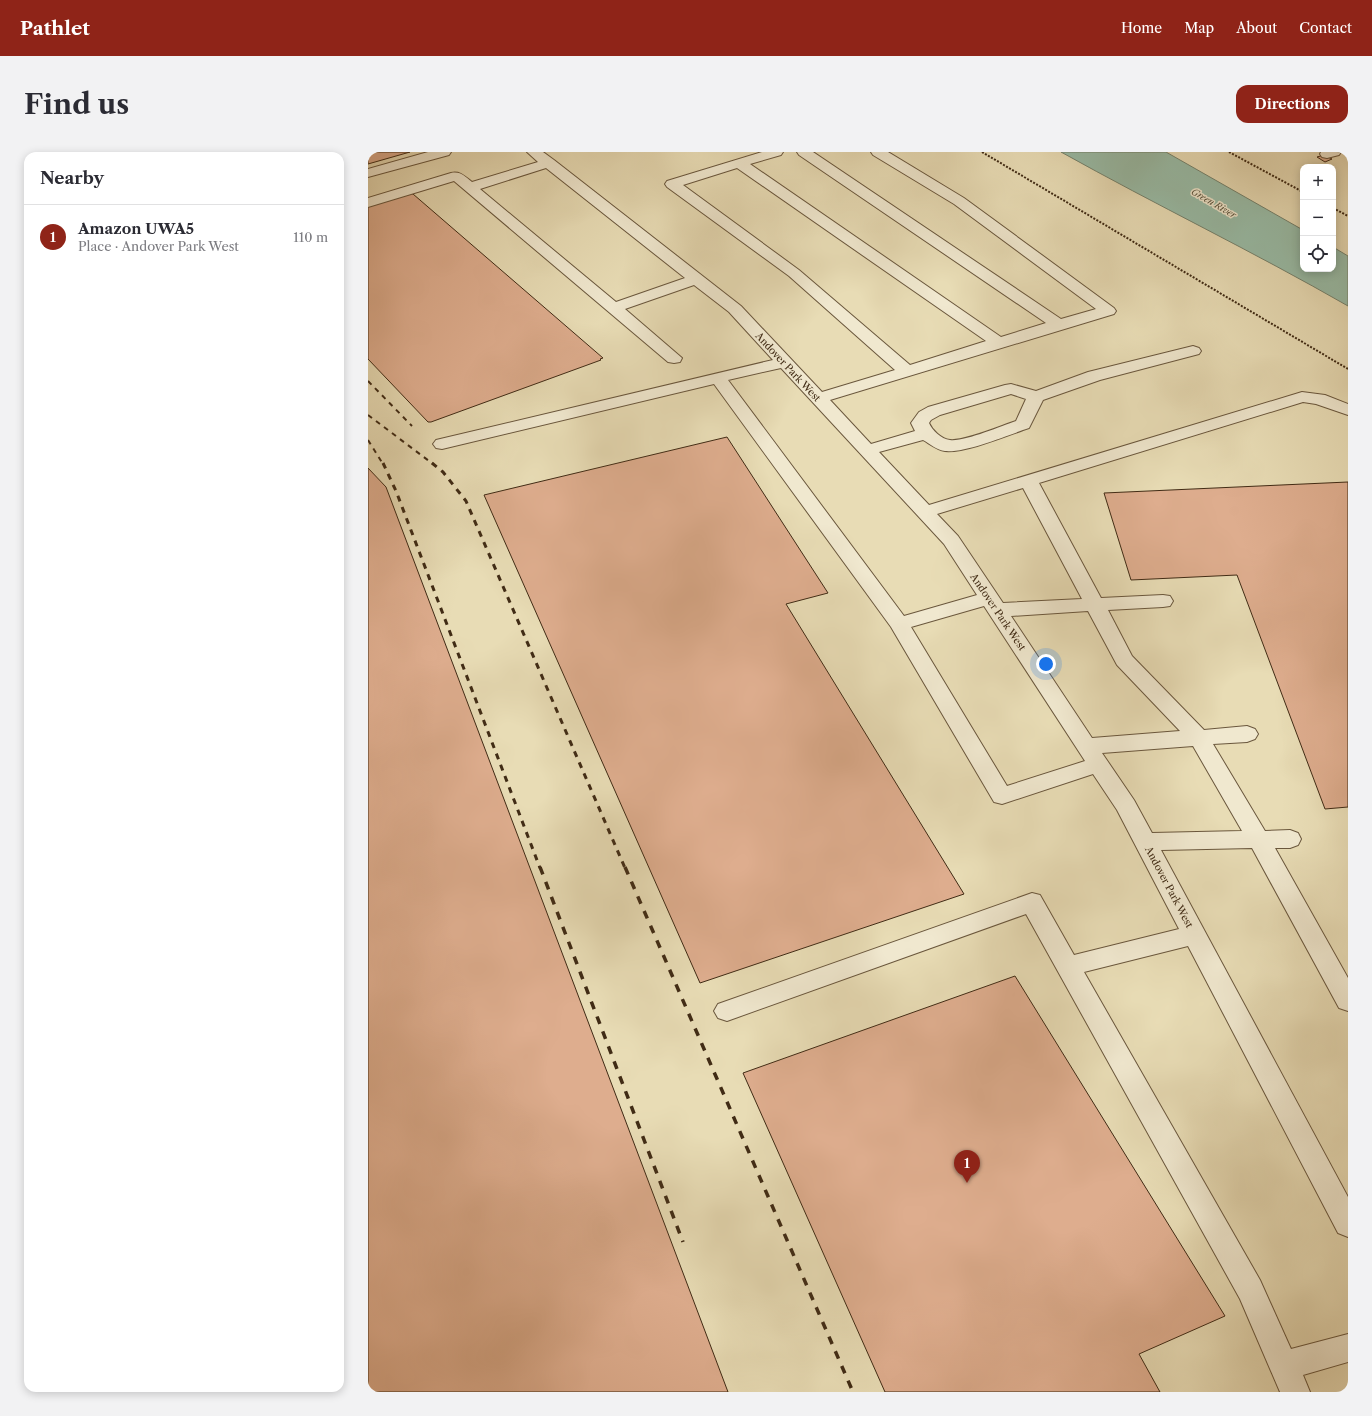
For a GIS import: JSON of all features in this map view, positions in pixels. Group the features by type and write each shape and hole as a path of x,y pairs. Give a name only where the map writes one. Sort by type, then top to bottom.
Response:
{"street":[{"path":"368,173 440,152"},
{"path":"776,152 672,184 794,273 906,371"},
{"path":"804,152 1058,324"},
{"path":"818,398 1058,324 1108,311 959,202 878,152"},
{"path":"469,188 542,158"},
{"name":"Andover Park West","path":"542,158 735,309 950,540 1126,806 1348,1223"},
{"path":"739,163 998,342"},
{"path":"368,203 456,176 674,358"},
{"path":"613,308 696,279"},
{"path":"1036,398 1023,424 966,443 946,446 925,434 920,423 925,416 934,411 1011,389 1036,398 1094,376 1193,351"},
{"path":"442,444 784,362"},
{"path":"718,378 899,624 1002,796 1099,764"},
{"path":"925,512 1302,397 1319,399 1348,410"},
{"path":"867,450 925,434"},
{"path":"1029,480 1124,660 1199,738 1259,840 1348,1000"},
{"path":"899,624 993,604 1094,605 1163,601"},
{"path":"1087,746 1247,734"},
{"path":"1145,842 1290,839"},
{"path":"727,1011 1032,902 1250,1290 1290,1379 1348,1348"},
{"path":"1069,966 1195,935"}],"path":[{"path":"982,152 1348,369"},
{"path":"1229,152 1300,190"},
{"path":"1336,210 1348,216"}],"water":[{"name":"Green River","path":"1061,152 1166,152 1300,228 1300,272 1336,272 1336,249 1348,256 1348,306 1277,267"}],"building":[{"path":"368,152 410,152 368,164"},
{"path":"1324,155 1332,159 1325,162 1317,157"},
{"path":"410,193 603,358 428,422 368,359 368,206"},
{"path":"727,437 828,593 786,604 964,894 700,983 484,495"},
{"path":"368,468 386,487 728,1392 368,1392"},
{"path":"1348,482 1348,807 1325,809 1237,575 1131,580 1104,493"},
{"path":"1015,976 1225,1316 1139,1354 1160,1392 885,1392 743,1073"}],"railway":[{"path":"368,381 412,426"},
{"path":"368,415 433,464"},
{"path":"368,440 383,464"},
{"path":"383,463 396,491 540,868"},
{"path":"432,463 443,472 466,501 625,868"},
{"path":"540,867 683,1242"},
{"path":"625,867 853,1392"}],"place":[{"name":"Amazon UWA5","path":"967,1183"}]}
